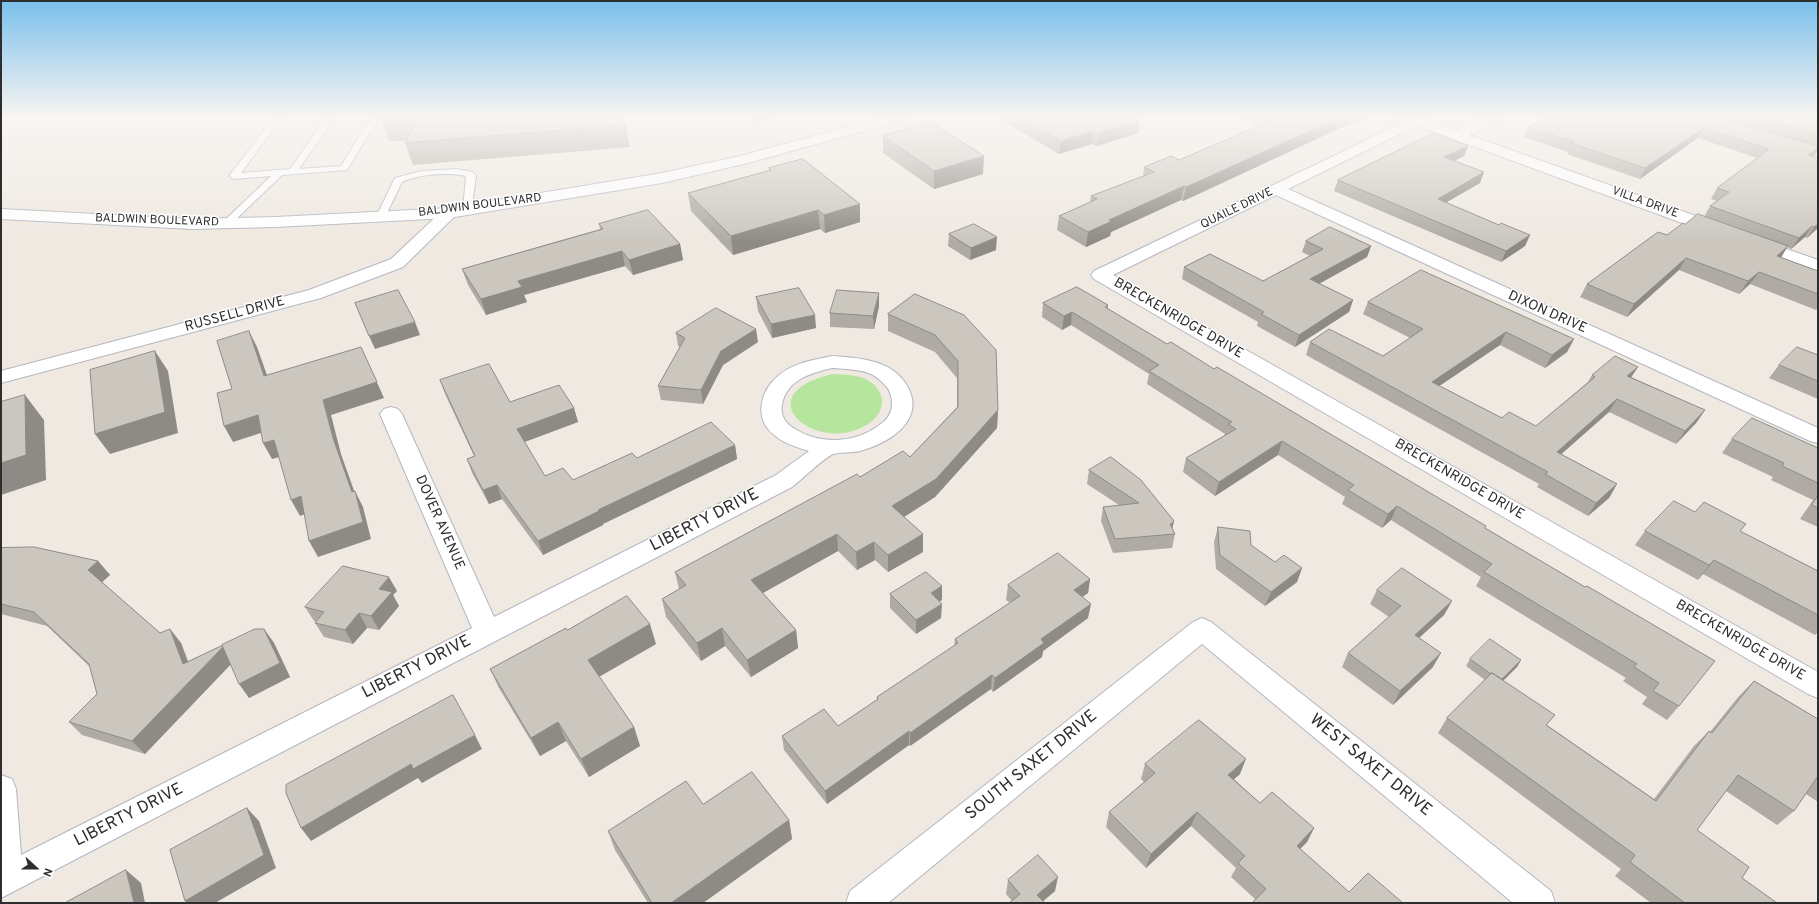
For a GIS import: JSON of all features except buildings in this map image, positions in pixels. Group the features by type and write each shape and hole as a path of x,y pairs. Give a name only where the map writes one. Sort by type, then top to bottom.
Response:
{"street":[{"name":"BALDWIN BOULEVARD","path":"1,214 192,224 449,213 677,175 750,158"},
{"name":"QUAILE DRIVE","path":"1100,275 1277,190 1336,158"},
{"name":"VILLA DRIVE","path":"1521,158 1818,266"},
{"name":"DIXON DRIVE","path":"1277,190 1818,436"},
{"name":"RUSSELL DRIVE","path":"1,377 315,294 397,263 449,213"},
{"name":"BRECKENRIDGE DRIVE","path":"1100,275 1818,686"},
{"path":"832,362 858,363 881,371 898,384 904,401 899,419 882,434 857,445 828,447 800,442 780,429 770,413 772,395 785,379 806,368 832,362"},
{"name":"DOVER AVENUE","path":"391,414 487,632"},
{"name":"LIBERTY DRIVE","path":"3,881 784,481 828,447"},
{"name":"SOUTH SAXET DRIVE","path":"862,903 1202,629"},
{"name":"WEST SAXET DRIVE","path":"1202,629 1539,903"},
{"path":"1,789 3,881"}],"lane":[{"path":"247,158 234,176 344,168 350,158"},
{"path":"293,172 302,158"},
{"path":"227,223 280,172"},
{"path":"381,217 398,180 403,177 417,175 460,172 470,174 468,210"}],"green space":[{"path":"833,374 860,377 869,381 879,391 882,402 881,408 874,419 868,424 848,432 828,433 811,428 798,419 791,407 793,395 807,383"}]}
